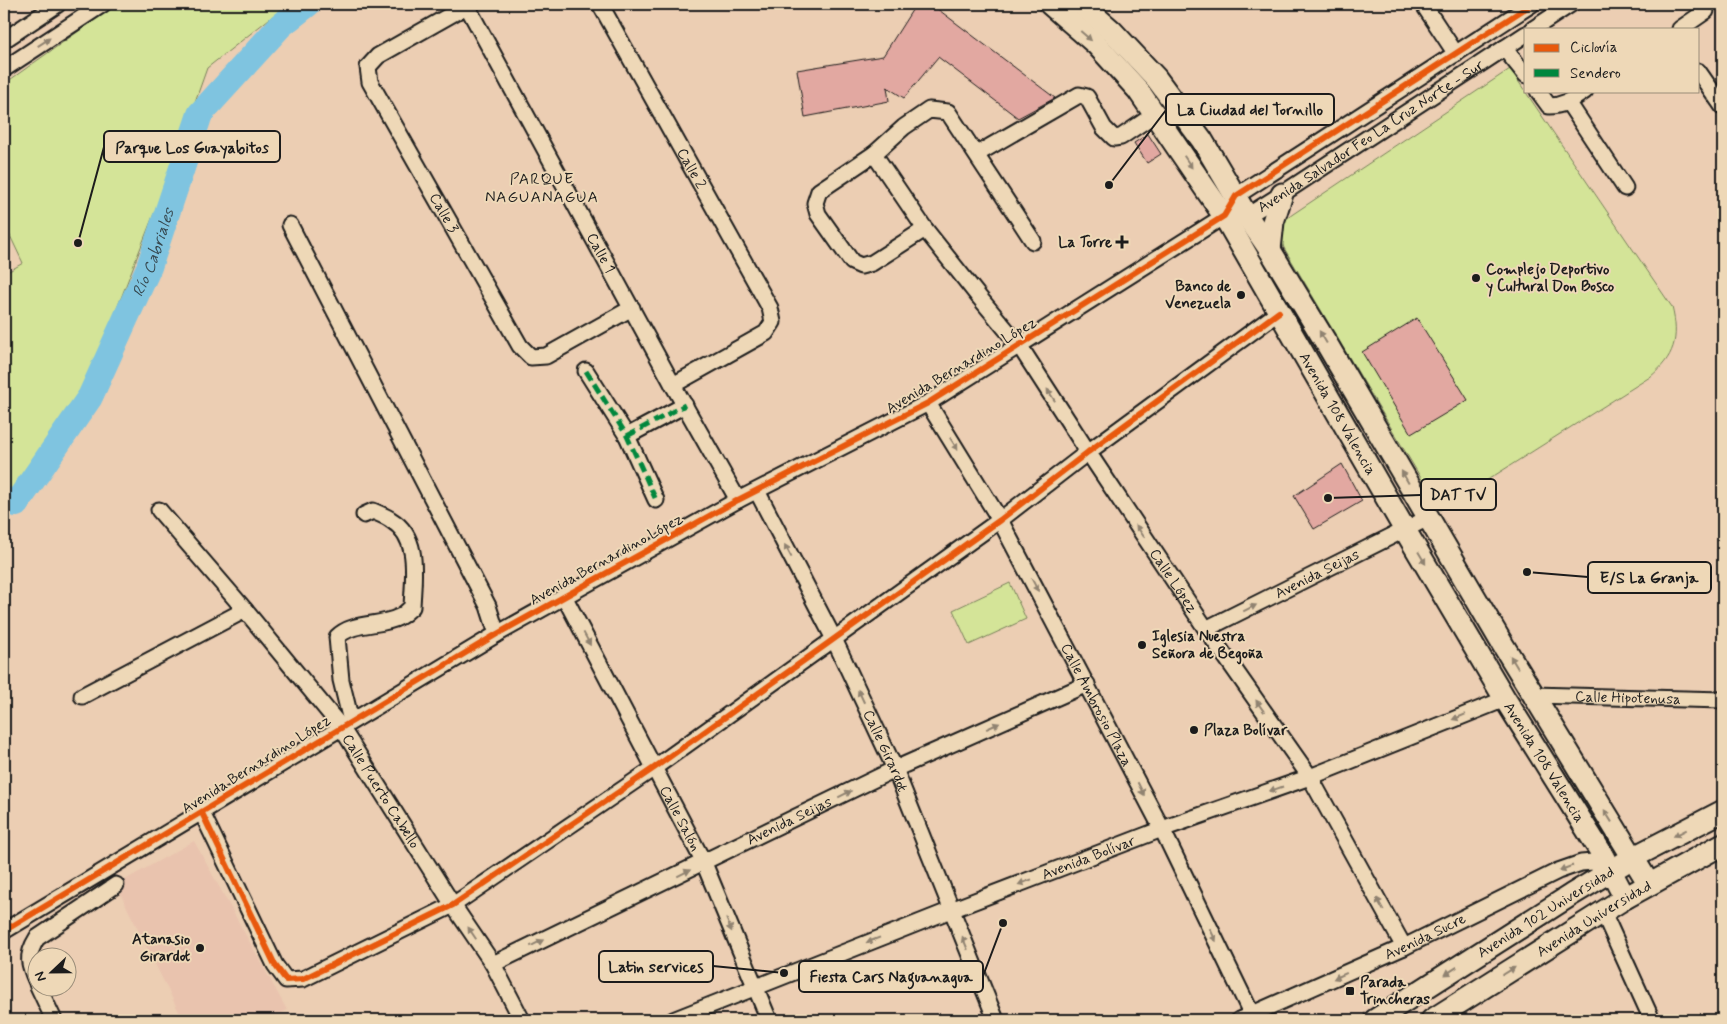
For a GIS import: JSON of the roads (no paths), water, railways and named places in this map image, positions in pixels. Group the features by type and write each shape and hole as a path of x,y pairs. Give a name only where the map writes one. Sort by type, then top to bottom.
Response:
{"street":[{"path":"4,40 58,4"},
{"path":"4,69 103,4"},
{"name":"Calle 2","path":"600,4 770,308 773,322 766,333 673,385"},
{"name":"Avenida 108 Valencia","path":"1050,4 1096,44 1138,90 1224,216 1405,530 1611,871 1625,898"},
{"name":"Avenida 108 Valencia","path":"1081,4 1112,31 1156,78 1202,140 1247,216 1270,250 1533,695 1649,884"},
{"path":"1423,4 1456,54"},
{"name":"Avenida Salvador Feo La Cruz Norte - Sur","path":"1224,216 1236,196 1532,4"},
{"path":"1535,28 1571,4"},
{"name":"Calle 3","path":"468,5 378,56 368,66 370,82 520,346 531,357 546,356 632,308"},
{"name":"Calle 1","path":"468,5 673,385 738,500"},
{"path":"1681,28 1706,11"},
{"name":"Avenida Salvador Feo La Cruz Norte - Sur","path":"1224,216 1247,216 1524,35"},
{"path":"1504,48 1524,73"},
{"path":"1700,74 1723,107"},
{"path":"1539,92 1549,106 1557,106 1568,102 1583,92"},
{"path":"977,154 1079,95 1087,97 1104,128 1114,138 1121,137 1155,114"},
{"path":"1568,102 1625,188"},
{"path":"925,229 872,263 861,266 852,262 818,214 815,203 819,191 874,154 904,127 929,110 948,112 1033,241"},
{"name":"Calle López","path":"874,154 925,229 1019,345 1206,629 1310,777 1404,947"},
{"path":"1270,250 1273,222 1282,194"},
{"name":"Avenida Bernardino López","path":"4,931 497,634 738,500 928,403 1224,216"},
{"path":"290,225 488,606 497,634"},
{"path":"202,813 275,966 286,980 303,979 453,905 654,768 1000,520 1088,452 1278,312"},
{"path":"586,371 627,436 656,500"},
{"name":"Calle Ambrosio Plaza","path":"928,403 1000,520 1162,829 1245,1018"},
{"path":"627,436 685,405"},
{"name":"Calle Girardot","path":"756,491 834,639 895,769 996,1020"},
{"name":"Calle Puerto Cabello","path":"159,510 346,724 453,905 493,964 522,1020"},
{"path":"346,724 337,637 344,630 378,624 400,616 412,607 414,576 412,550 404,532 392,520 373,512 364,515"},
{"name":"Avenida Seijas","path":"1206,629 1428,518"},
{"name":"Calle Salón","path":"564,596 704,864 769,1020"},
{"path":"82,696 245,610"},
{"name":"Avenida Seijas","path":"493,964 704,864 895,769 1087,684"},
{"name":"Calle Hipotenusa","path":"1533,695 1723,700"},
{"name":"Avenida Bolívar","path":"673,1020 1162,829 1310,777 1505,698"},
{"name":"Avenida 102 Universidad","path":"1375,1020 1634,857 1723,811"},
{"name":"Avenida Universidad","path":"1435,1019 1625,898 1723,844"},
{"name":"Avenida Sucre","path":"1245,1018 1404,947 1558,871 1582,862 1593,862 1611,871"},
{"path":"32,946 37,938 116,885"},
{"path":"1603,912 1652,1020"},
{"path":"43,996 54,1020"}],"waterway":[{"name":"Río Cabriales","path":"4,499 16,504 90,397 149,267 200,114 281,25 308,4"}],"place":[{"name":"La Ciudad del Tornillo","path":"1109,185"},
{"name":"La Torre","path":"1122,242"},
{"name":"Parque Los Guayabitos","path":"78,243"},
{"name":"Complejo Deportivo y Cultural Don Bosco","path":"1476,278"},
{"name":"Banco de Venezuela","path":"1241,295"},
{"name":"DAT TV","path":"1328,498"},
{"name":"E/S La Granja","path":"1527,572"},
{"name":"Iglesia Nuestra Señora de Begoña","path":"1142,645"},
{"name":"Plaza Bolívar","path":"1194,730"},
{"name":"Fiesta Cars Naguanagua","path":"1003,923"},
{"name":"Atanasio Girardot","path":"200,948"},
{"name":"Latin services","path":"784,973"},
{"name":"Parada Trincheras","path":"1350,991"}],"district":[{"name":"PARQUE NAGUANAGUA","path":"542,187"}]}
